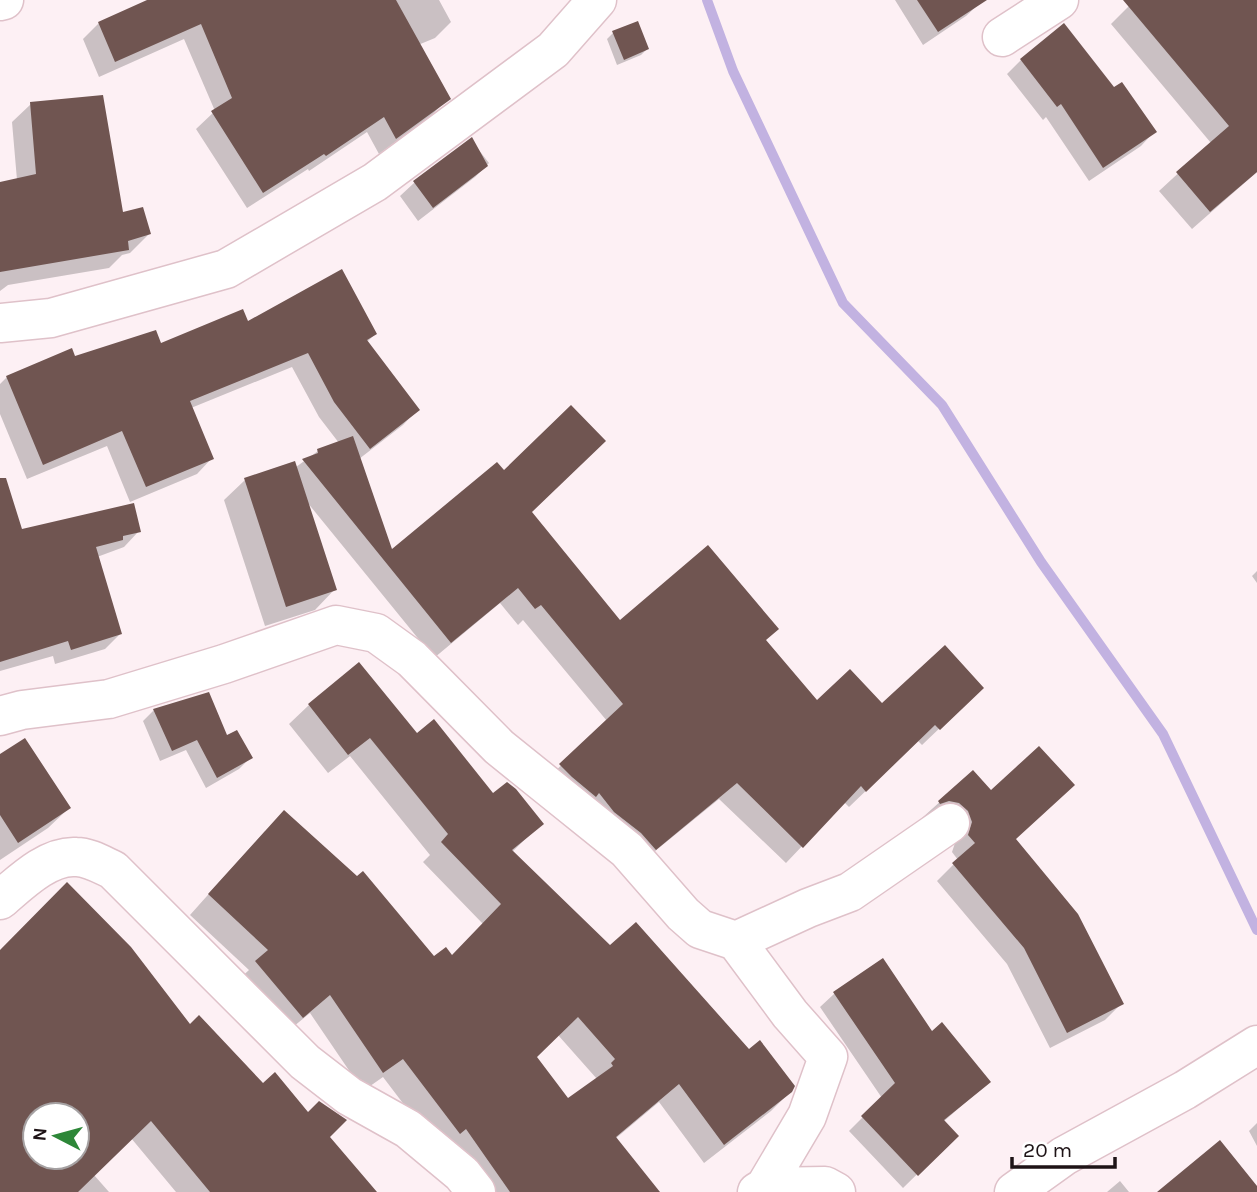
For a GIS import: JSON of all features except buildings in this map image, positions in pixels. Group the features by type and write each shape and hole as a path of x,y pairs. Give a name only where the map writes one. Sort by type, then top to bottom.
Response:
{"street":[{"path":"0,323 51,318 226,269 375,181 553,50 597,0"},
{"path":"1002,37 1059,0"},
{"path":"0,716 22,710 109,699 224,664 336,625 376,633 412,659 499,747 627,850 700,929 736,940 790,1014 828,1057 807,1116 761,1190"},
{"path":"736,940 850,892 950,822"},
{"path":"0,900 37,869 75,856 113,870 305,1062 349,1096 408,1129 462,1174 476,1192"},
{"path":"1014,1192 1064,1156 1185,1090 1257,1045"},
{"path":"761,1190 825,1186 836,1192"}],"waterway":[{"path":"707,0 733,71 843,303 942,405 1041,562 1163,734 1257,930"}]}
